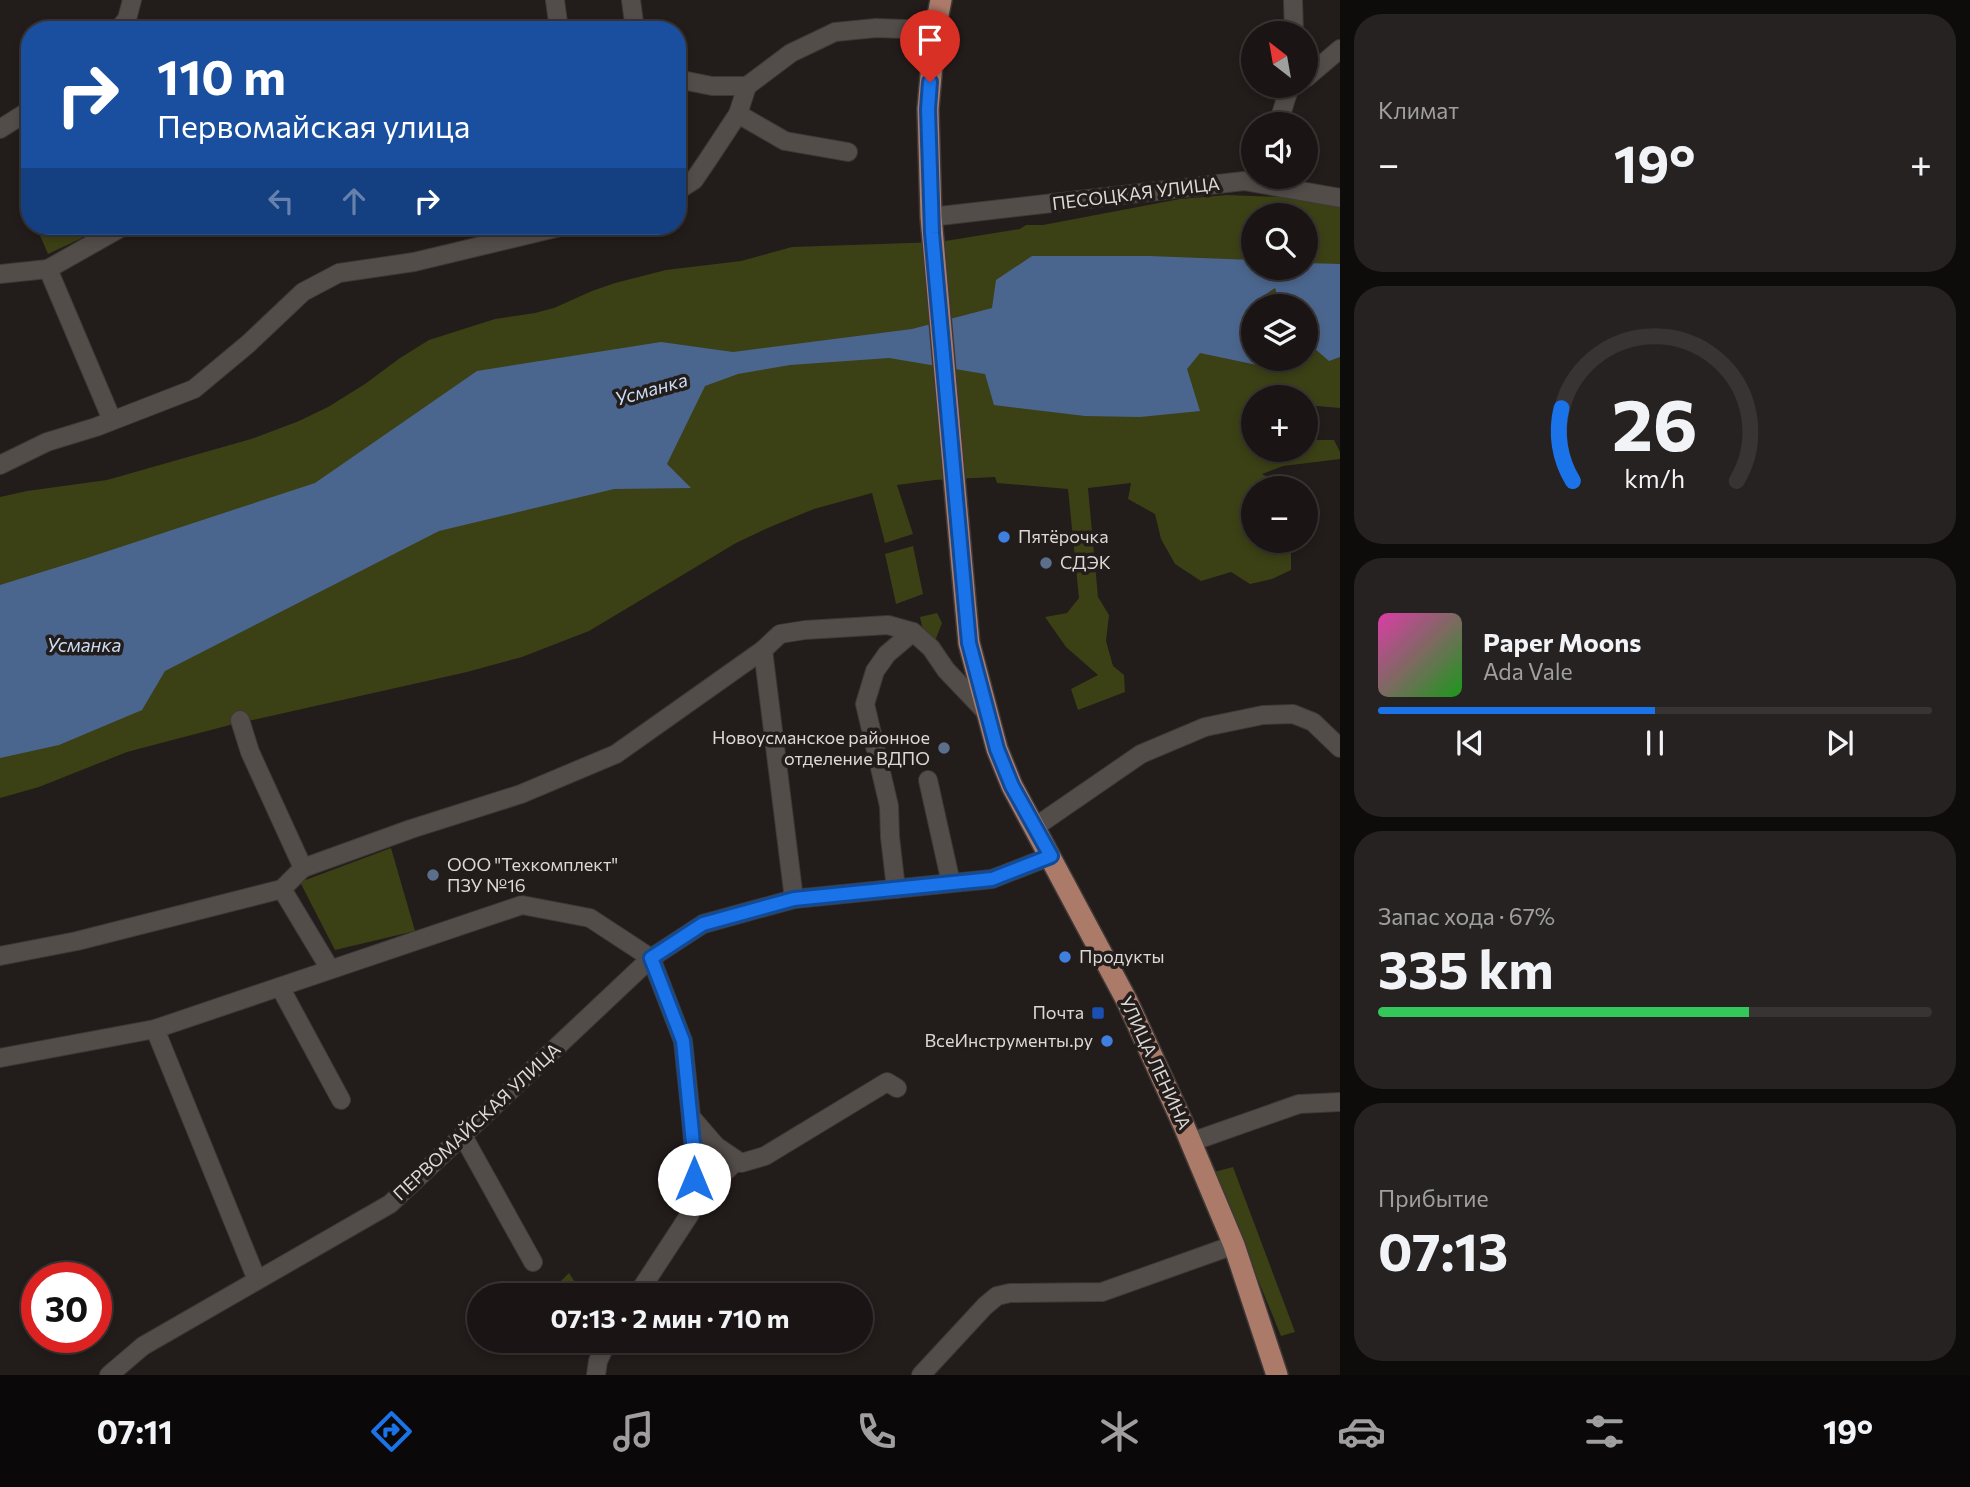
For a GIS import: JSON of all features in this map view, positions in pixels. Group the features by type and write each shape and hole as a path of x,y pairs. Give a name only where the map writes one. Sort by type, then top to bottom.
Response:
{"main road":[{"path":"932,225 928,109 935,30 941,0"},
{"name":"УЛИЦА ЛЕНИНА","path":"932,225 954,476 986,712 997,749 1012,786 1132,1010 1234,1245 1277,1375"}],"street":[{"path":"125,21 132,0"},
{"path":"555,0 558,21"},
{"path":"631,0 634,21"},
{"path":"1293,0 1294,21"},
{"path":"686,185 694,180 738,114 747,86 791,53 835,32 876,28 935,30"},
{"path":"1318,68 1340,49"},
{"path":"686,81 712,86 747,86"},
{"path":"738,114 785,141 848,152"},
{"path":"0,129 21,116"},
{"name":"ПЕСОЦКАЯ УЛИЦА","path":"932,225 1241,178"},
{"name":"ПЕСОЦКАЯ УЛИЦА","path":"1299,189 1340,198"},
{"path":"0,274 48,269 108,235"},
{"path":"0,465 47,442 194,389 248,344 303,292 339,273 414,262 526,235"},
{"path":"48,269 112,420"},
{"path":"0,956 76,941 282,889 303,868 411,829 521,794 616,754 763,650 780,634 888,625 913,632 931,648 946,670 986,712"},
{"path":"896,889 888,806 865,704 875,671 887,654 913,632"},
{"path":"763,650 794,899"},
{"path":"1035,827 1141,754 1205,727 1263,715 1293,714 1313,722 1340,748"},
{"path":"240,720 250,752 303,868"},
{"path":"928,780 951,883"},
{"name":"ПЕРВОМАЙСКАЯ УЛИЦА","path":"109,1375 143,1346 390,1205 651,958 703,924 794,899 992,879 1051,856"},
{"path":"282,889 330,969"},
{"path":"0,1058 155,1029 522,905 590,918 651,958 683,1041 695,1164 690,1214 645,1283"},
{"path":"279,987 341,1100"},
{"path":"155,1029 257,1280"},
{"path":"691,1117 716,1146 741,1163 765,1156 887,1082 897,1088"},
{"path":"1191,1142 1299,1104 1340,1102"},
{"path":"463,1136 533,1262"},
{"path":"694,1179 703,1182 717,1177 736,1160"},
{"path":"921,1375 997,1296 1010,1293 1101,1292 1234,1245"},
{"path":"596,1375 602,1353"}],"green space":[{"path":"1227,195 1281,197 1340,205 1340,408 1318,406 1318,385 1241,385 1241,462 1316,462 1283,466 1262,474 1266,476 1241,476 1241,553 1291,553 1291,570 1272,579 1250,584 1231,572 1201,581 1175,564 1161,539 1155,514 1128,499 1131,483 1088,488 1098,597 1109,615 1106,641 1113,666 1124,675 1125,692 1078,710 1071,689 1098,675 1066,647 1045,617 1067,613 1079,598 1068,489 997,483 995,477 935,480 897,485 913,534 885,543 872,493 814,509 736,543 589,631 522,657 467,672 230,725 127,752 39,787 0,798 0,497 107,480 251,439 328,407 429,340 495,319 554,308 615,283 666,270 741,261 792,247 939,242 1020,229 1026,225 1043,225 1180,199"},
{"path":"40,235 80,235 82,238 48,254"},
{"path":"1318,440 1334,440 1340,452 1340,459 1318,462"},
{"path":"913,546 923,594 896,604 885,554"},
{"path":"937,613 942,623 935,641 923,631 920,617"},
{"path":"391,848 415,931 335,950 300,882"},
{"path":"1233,1167 1295,1332 1281,1336 1214,1172"},
{"path":"569,1273 575,1283 559,1283"}],"water":[{"name":"Усманка","path":"1032,256 1241,260 1241,280 1318,280 1318,263 1340,264 1340,357 1329,361 1318,351 1318,294 1277,294 1275,288 1266,294 1241,294 1241,362 1200,353 1187,369 1200,411 1140,417 1085,416 994,405 985,374 889,358 790,365 738,374 705,386 667,464 691,488 614,489 439,531 165,671 142,710 59,745 0,758 0,585 315,483 477,371 661,342 733,352 912,329 992,308 996,280"}],"place":[{"name":"Пятёрочка","path":"1004,537"},
{"name":"СДЭК","path":"1046,563"},
{"name":"Новоусманское районное отделение ВДПО","path":"944,748"},
{"name":"ООО \"Техкомплект\" ПЗУ №16","path":"433,875"},
{"name":"Продукты","path":"1065,957"},
{"name":"Почта","path":"1098,1013"},
{"name":"ВсеИнструменты.ру","path":"1107,1041"}],"route":[{"path":"694,1179 695,1164 683,1041 651,958 703,924 794,899 992,879 1051,856 1012,786 997,749 969,643 932,233 928,109 930,82"}]}
